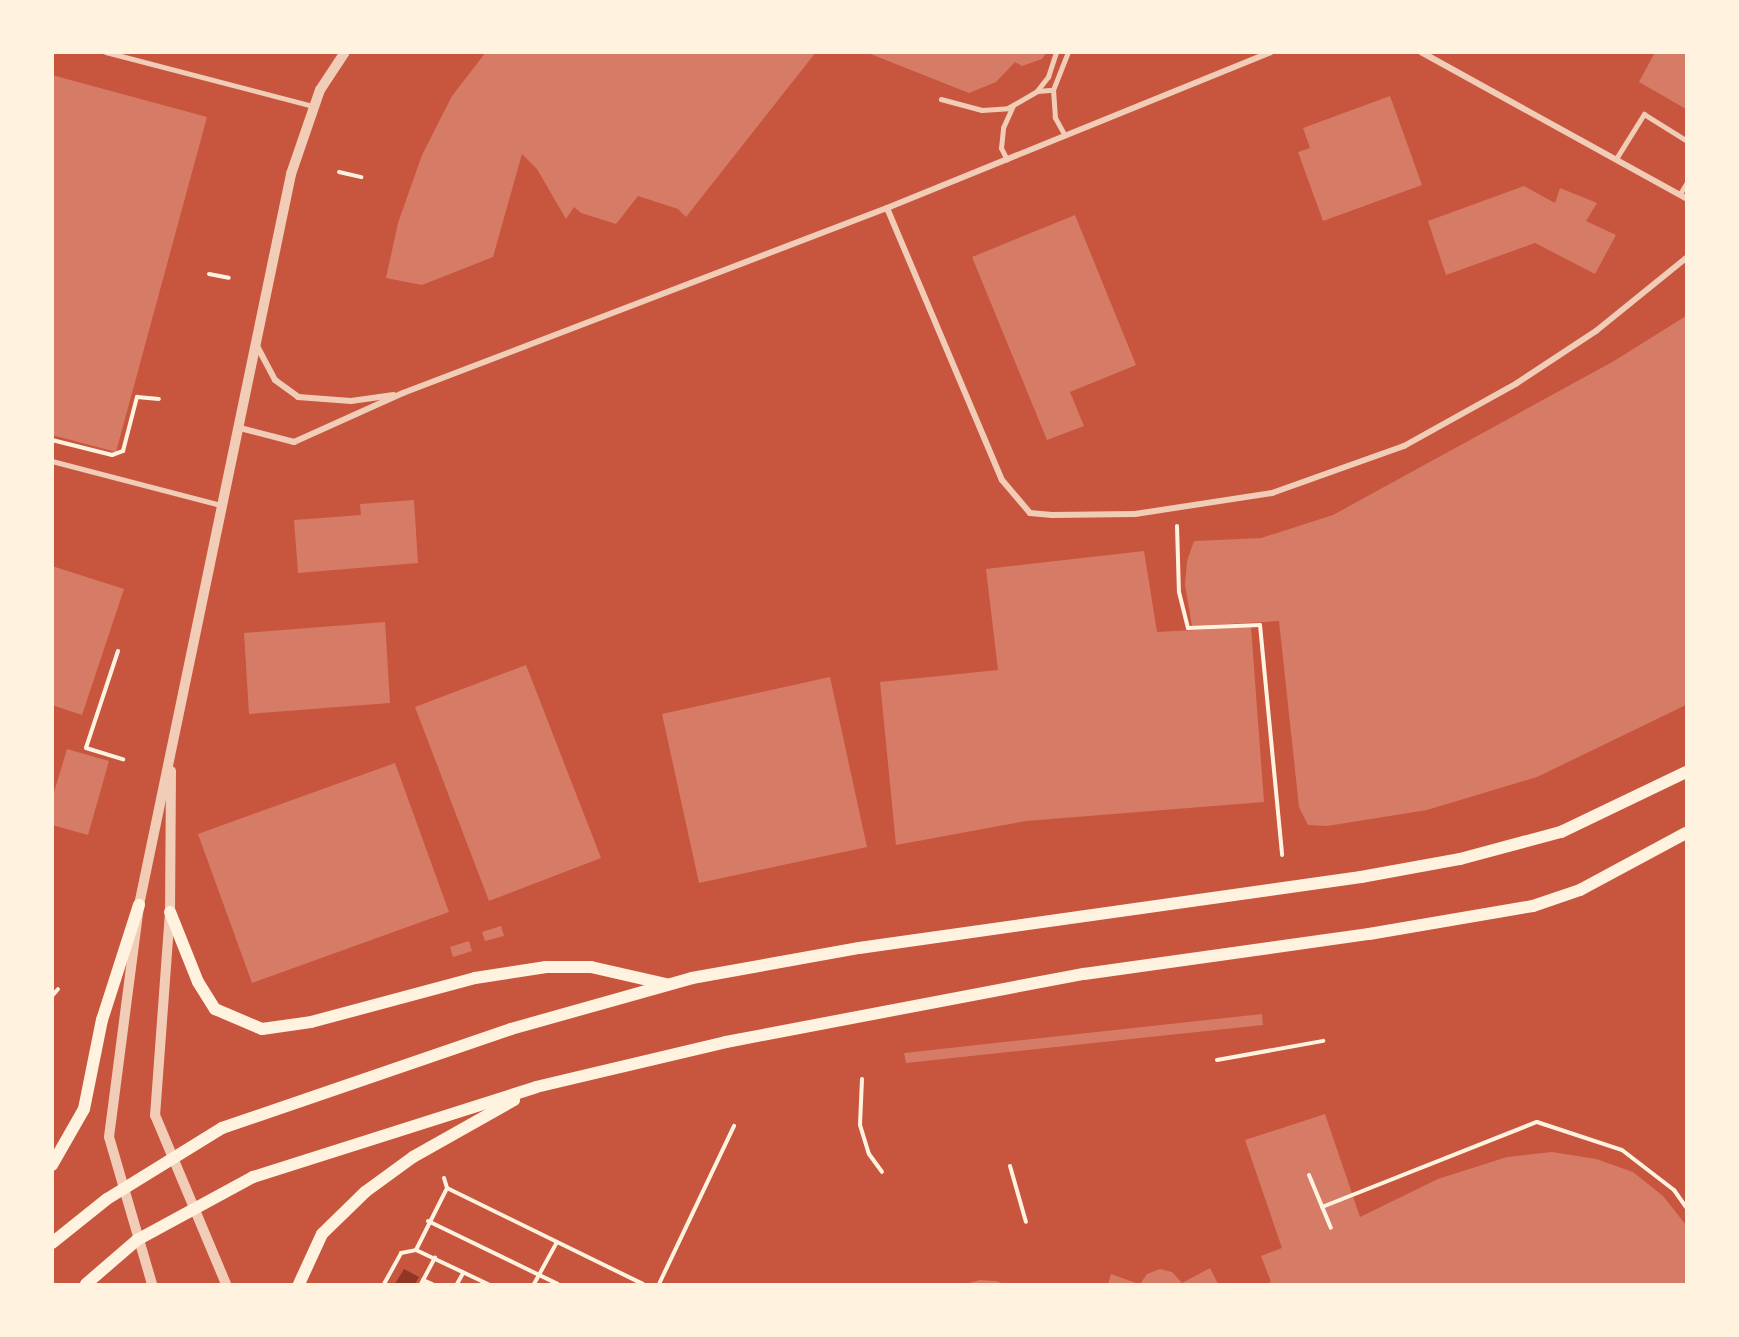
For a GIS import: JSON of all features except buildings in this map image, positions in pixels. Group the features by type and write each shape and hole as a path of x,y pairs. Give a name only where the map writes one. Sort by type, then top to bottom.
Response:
{"main road":[{"path":"52,1244 122,1189 222,1128 328,1089 511,1029 669,984 860,948 1361,877 1460,859 1561,832 1686,772"},
{"path":"86,1284 137,1240 192,1208 271,1171 536,1087 726,1042 1084,974 1370,934 1533,906 1580,890 1686,832"},
{"path":"52,1165 84,1109 102,1020 139,905"},
{"path":"170,912 198,982 215,1009 262,1029 311,1022 475,978 546,967 591,968 669,984"},
{"path":"299,1284 322,1234 365,1192 413,1157 536,1087"}],"street":[{"path":"152,1284 122,1189 109,1137 139,905 291,174 314,106 327,77 345,52"},
{"path":"240,428 294,442 403,393 887,208 1271,52"},
{"path":"1421,52 1683,196"},
{"path":"887,208 1002,480 1030,513 1096,517 1272,493 1404,446 1517,383 1596,331 1686,258"},
{"path":"255,342 275,380 298,397 351,401 403,393"},
{"path":"173,738 168,847 170,912 154,1115 170,1159 226,1284"}],"lane":[{"path":"106,52 314,106"},
{"path":"941,99 982,110 1013,105 1037,91 1048,77 1056,52"},
{"path":"1065,136 1055,118 1053,90 1068,52"},
{"path":"1037,91 1053,90"},
{"path":"1006,160 1001,148 1003,128 1013,105"},
{"path":"1616,159 1644,114 1686,140"},
{"path":"1683,196 1686,184"},
{"path":"52,461 222,505"}],"path":[{"path":"339,171 361,177"},
{"path":"209,274 229,278"},
{"path":"52,440 112,455 123,451 137,397 159,399"},
{"path":"1177,507 1179,592 1188,628 1260,625 1282,855"},
{"path":"118,651 86,748 123,759"},
{"path":"52,996 58,989"},
{"path":"1217,1060 1323,1041"},
{"path":"862,1079 860,1125 869,1154 882,1172"},
{"path":"1322,1207 1537,1122 1622,1150 1674,1190 1686,1207"},
{"path":"658,1284 735,1126"},
{"path":"1010,1166 1026,1222"},
{"path":"1309,1175 1331,1228"},
{"path":"416,1250 428,1221 447,1188 444,1178"},
{"path":"447,1188 643,1284"},
{"path":"428,1221 558,1284"},
{"path":"534,1284 557,1242"},
{"path":"384,1284 401,1253 416,1250 488,1284"},
{"path":"432,1284 422,1282 435,1258"},
{"path":"457,1284 463,1273"}],"shaded area":[{"path":"404,1269 419,1277 415,1284 395,1284"}]}
